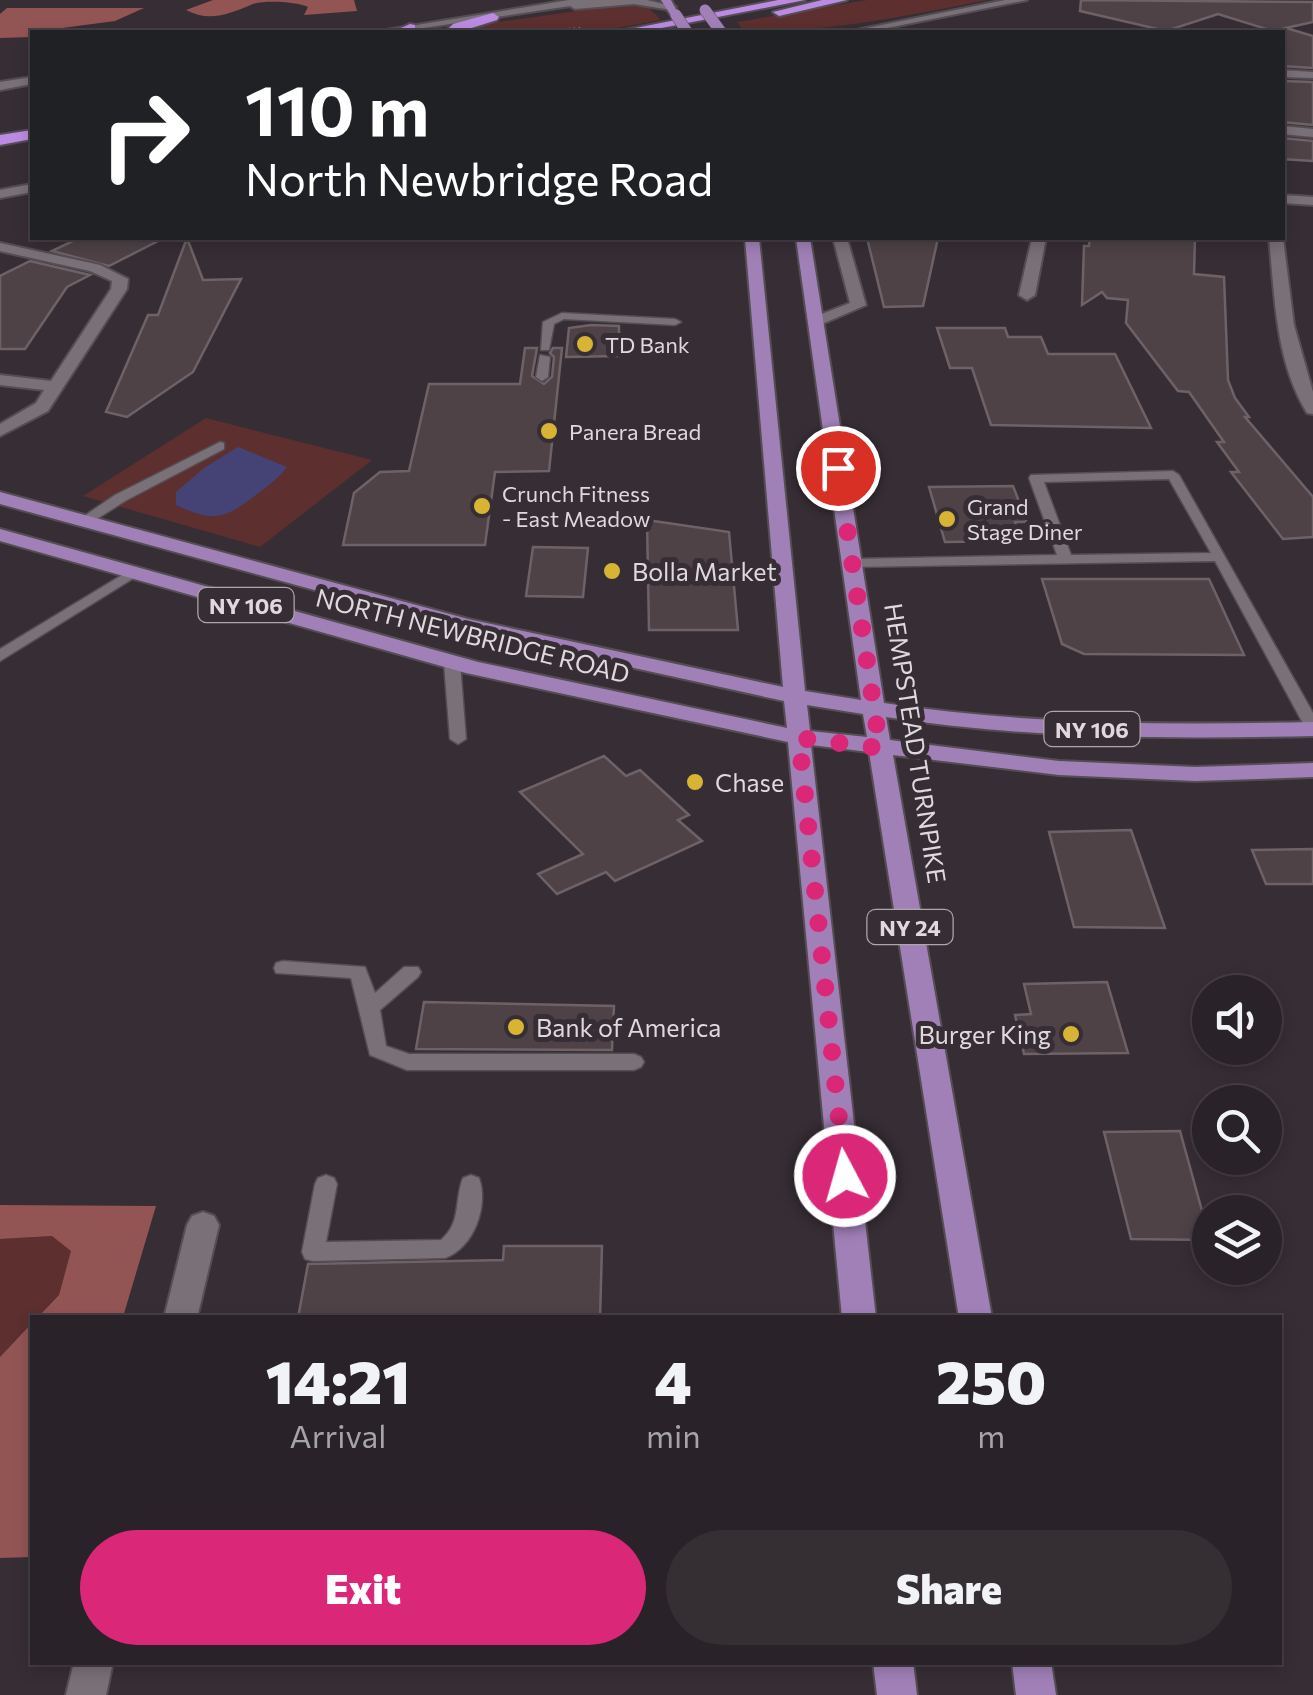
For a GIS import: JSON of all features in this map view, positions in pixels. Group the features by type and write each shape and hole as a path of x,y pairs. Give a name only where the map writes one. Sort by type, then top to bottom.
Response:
{"highway":[{"path":"633,30 799,0"},
{"path":"679,30 840,0"},
{"path":"454,30 493,16"},
{"path":"0,140 30,135"},
{"path":"0,149 30,144"}],"main road":[{"path":"702,5 719,30"},
{"path":"671,7 686,30"},
{"path":"752,240 794,694 859,1315"},
{"name":"HEMPSTEAD TURNPIKE","path":"803,240 873,708 975,1315"},
{"name":"NORTH NEWBRIDGE ROAD","path":"0,498 396,609 794,694"},
{"name":"NORTH NEWBRIDGE ROAD","path":"0,534 452,662 799,738 880,748"},
{"path":"132,573 174,547"},
{"name":"NY 106","path":"794,694 873,708 1044,728 1164,732 1313,728"},
{"name":"NY 106","path":"880,748 1059,768 1196,774 1313,770"},
{"path":"893,1665 897,1695"},
{"path":"1031,1665 1036,1695"}],"street":[{"path":"540,10 590,0"},
{"path":"863,30 1022,0"},
{"path":"405,30 437,29 493,16 629,1 671,7"},
{"path":"1285,73 1313,75"},
{"path":"0,86 30,81"},
{"path":"1285,130 1313,132"},
{"path":"0,194 30,188"},
{"path":"1285,198 1313,201"},
{"path":"815,322 858,305 841,240"},
{"path":"1027,294 1039,240"},
{"path":"1276,240 1288,346 1298,381 1313,408"},
{"path":"0,247 96,268 120,279 119,290 42,407 0,431"},
{"path":"0,380 58,386"},
{"path":"181,1315 203,1225"},
{"path":"86,1695 93,1665"}],"lane":[{"path":"542,377 548,322 562,316 675,322"},
{"path":"84,521 220,446"},
{"path":"1066,560 1036,478 1173,475 1313,728"},
{"path":"852,564 1220,558"},
{"path":"0,656 132,573"},
{"path":"452,662 458,739"},
{"path":"284,968 358,972 370,1008 377,1050 407,1062 634,1062"},
{"path":"370,1008 411,972"},
{"path":"326,1184 314,1252 446,1249 460,1240 466,1228 471,1184"}],"shaded area":[{"path":"213,0 354,0 357,11 304,15 308,7 273,2 212,16 186,10"},
{"path":"867,0 988,0 806,29 743,30 737,22"},
{"path":"619,5 648,7 661,20 607,30 463,30"},
{"path":"7,8 144,8 115,21 30,30 30,37 0,38 0,14"},
{"path":"206,418 372,460 260,547 83,496"},
{"path":"238,447 287,467 246,502 219,516 176,505 176,492"},
{"path":"0,1205 156,1206 124,1315 40,1315 59,1295 71,1251 52,1236 0,1239"},
{"path":"53,1236 72,1251 59,1295 40,1315 30,1315 30,1325 0,1357 0,1239"},
{"path":"30,1325 30,1557 0,1558 0,1357"}],"building":[{"path":"1081,0 1313,2 1313,22 1286,28 1313,36 1313,68 1285,66 1282,29 1270,30 1218,14 1162,30 1080,11"},
{"path":"1285,81 1313,82 1313,125 1285,122"},
{"path":"1285,138 1313,141 1313,161 1285,159"},
{"path":"75,240 160,240 109,266 52,251"},
{"path":"186,240 203,280 241,279 193,372 127,417 106,412 148,315 158,315"},
{"path":"867,240 938,240 923,306 884,307"},
{"path":"1090,240 1195,240 1194,274 1224,277 1228,380 1249,417 1245,417 1313,497 1313,537 1283,539 1231,472 1239,472 1217,442 1224,442 1189,392 1178,391 1126,323 1128,300 1107,298 1102,292 1082,305 1084,246 1089,246"},
{"path":"30,261 90,275 67,287 25,349 0,349 0,276"},
{"path":"619,326 619,356 566,357 569,328"},
{"path":"937,328 1005,328 1008,337 1041,337 1048,354 1115,354 1151,428 991,425 972,368 950,368"},
{"path":"525,348 537,348 532,376 544,384 552,377 554,357 550,353 553,348 562,348 549,471 495,472 485,545 343,545 354,493 380,472 409,471 429,384 520,384"},
{"path":"1013,486 1027,522 1015,522 1022,541 945,542 929,487"},
{"path":"647,520 729,532 738,630 649,630"},
{"path":"533,547 588,548 583,597 526,596"},
{"path":"1042,579 1209,579 1244,655 1084,654 1062,644"},
{"path":"604,756 626,776 640,770 689,815 678,820 702,841 615,881 606,872 557,894 538,874 583,854 520,792"},
{"path":"1131,830 1165,928 1074,927 1049,832"},
{"path":"1313,849 1313,884 1266,884 1252,850"},
{"name":"Burger King","path":"1107,982 1128,1053 1024,1054 1015,1015 1031,1014 1024,984"},
{"name":"Bank of America","path":"424,1002 614,1006 612,1050 416,1049"},
{"path":"1180,1131 1198,1195 1192,1195 1192,1240 1131,1239 1104,1132"},
{"path":"504,1246 602,1246 600,1315 299,1315 308,1264 503,1260"}],"place":[{"name":"TD Bank","path":"585,344"},
{"name":"Panera Bread","path":"549,431"},
{"name":"Crunch Fitness - East Meadow","path":"482,506"},
{"name":"Grand Stage Diner","path":"947,519"},
{"name":"Bolla Market","path":"612,571"},
{"name":"Chase","path":"695,782"},
{"name":"Bank of America","path":"516,1027"},
{"name":"Burger King","path":"1071,1034"}],"route":[{"path":"838,468 880,748 799,738 845,1176"}]}
